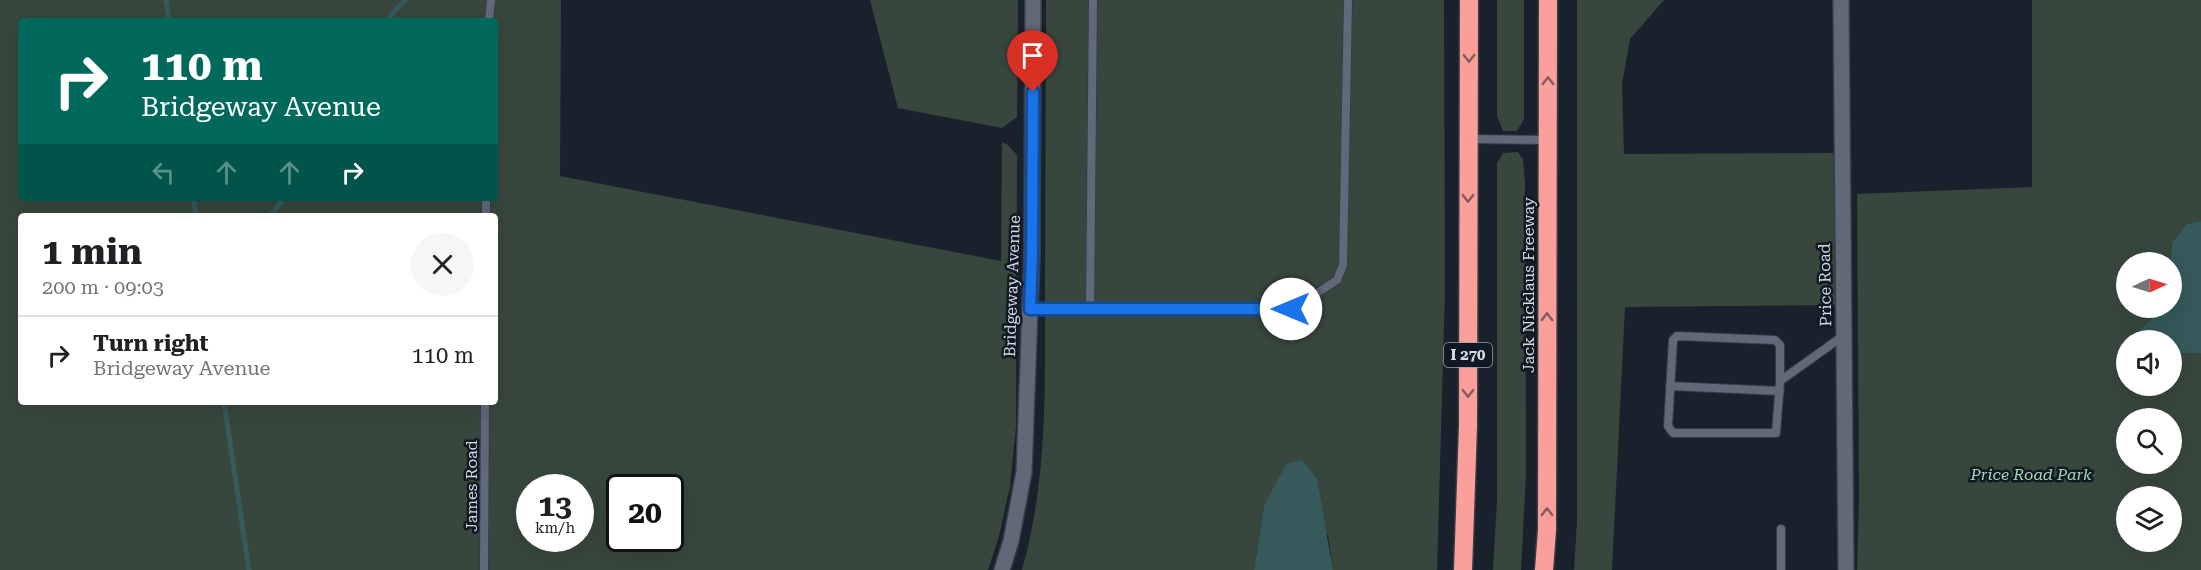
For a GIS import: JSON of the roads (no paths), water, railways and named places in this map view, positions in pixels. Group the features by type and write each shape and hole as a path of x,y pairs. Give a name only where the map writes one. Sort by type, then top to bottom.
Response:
{"highway":[{"name":"I 270","path":"1463,570 1468,426 1469,0"},
{"name":"Jack Nicklaus Freeway","path":"1544,570 1547,518 1548,0"}],"street":[{"name":"Bridgeway Avenue","path":"1002,570 1011,541 1024,472 1032,254 1033,0"},
{"name":"Price Road","path":"1841,0 1846,570"}],"lane":[{"path":"489,18 491,0"},
{"path":"1090,309 1093,0"},
{"path":"1030,309 1291,309 1337,280 1343,265 1348,0"},
{"path":"1468,139 1548,140"},
{"path":"1677,336 1775,340 1780,345 1780,391 1776,433 1673,432 1668,426 1671,386 1673,340 1677,336"},
{"path":"1780,381 1843,336"},
{"path":"1671,386 1780,391"},
{"name":"James Road","path":"484,570 485,405"},
{"path":"1780,570 1781,529"}],"waterway":[{"path":"166,0 169,18"},
{"path":"389,18 405,0"},
{"path":"194,201 196,213"},
{"path":"273,213 281,201"},
{"path":"224,405 249,570"}],"park label":[{"name":"Price Road Park","path":"2031,474"}]}
